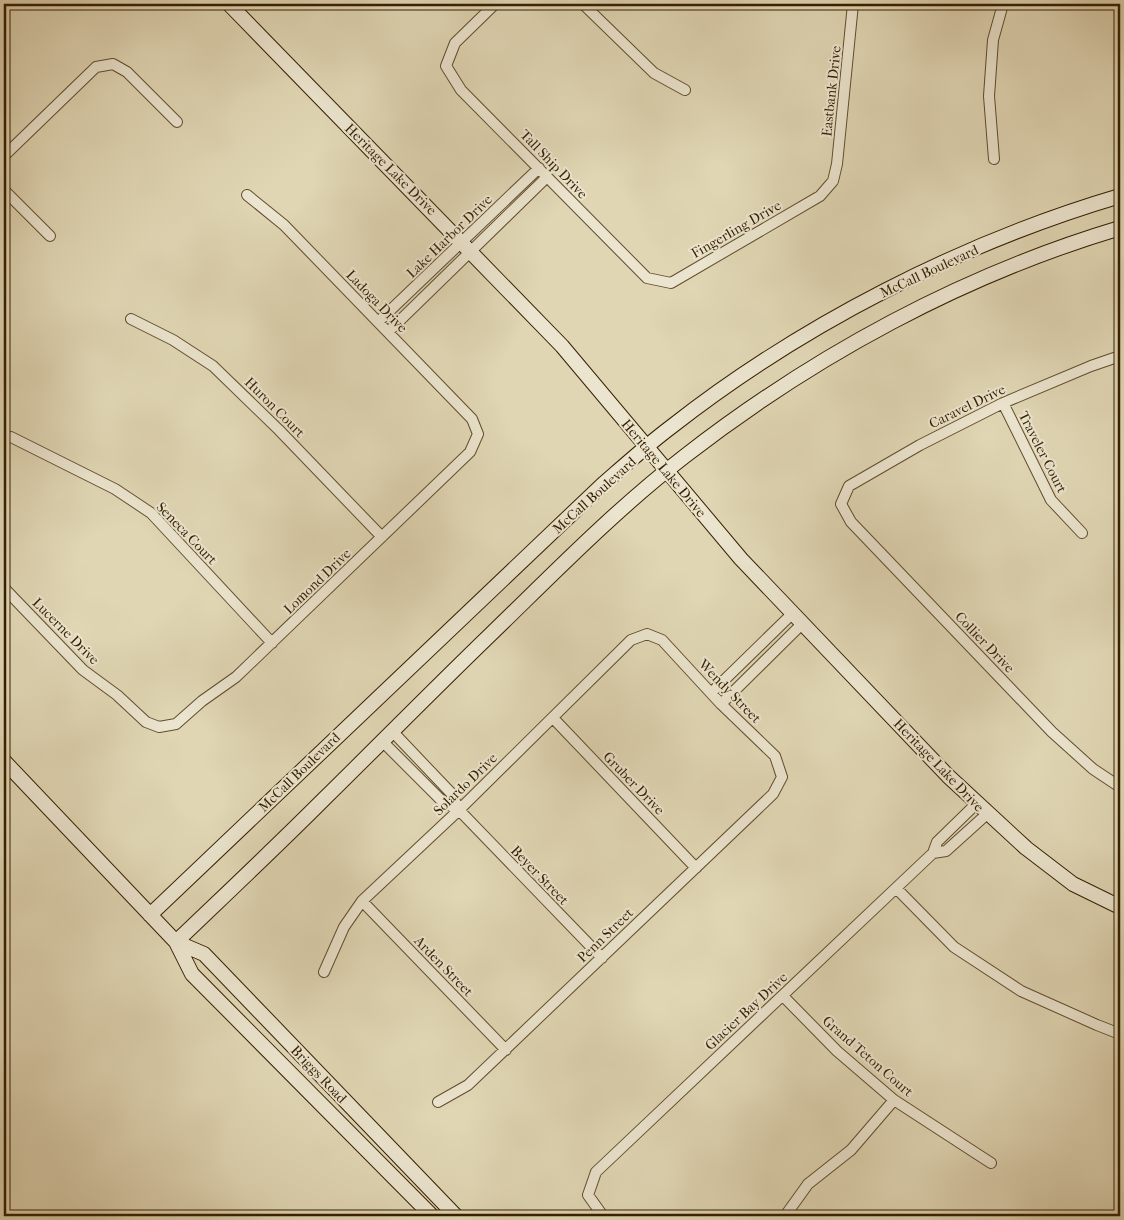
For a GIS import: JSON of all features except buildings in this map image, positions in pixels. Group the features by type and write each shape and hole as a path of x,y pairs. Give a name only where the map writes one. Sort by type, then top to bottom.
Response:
{"main road":[{"name":"Heritage Lake Drive","path":"229,4 562,346 741,559 987,814 1026,848 1074,884 1120,907"},
{"name":"McCall Boulevard","path":"150,915 601,486 671,427 766,361 874,296 978,247 1034,224 1120,196"},
{"name":"McCall Boulevard","path":"176,942 618,512 705,441 788,382 889,323 933,301 1036,256 1120,228"},
{"name":"Briggs Road","path":"4,761 176,942 192,974 432,1216"},
{"name":"Briggs Road","path":"176,942 204,954 456,1216"}],"street":[{"name":"Tall Ship Drive","path":"495,4 455,43 446,66 461,90 647,278"},
{"path":"583,4 654,73 685,90"},
{"name":"Eastbank Drive","path":"833,181 837,164 853,4"},
{"path":"994,159 989,96 993,40 1004,4"},
{"path":"4,156 96,67 113,64 127,72 177,122"},
{"name":"Lake Harbor Drive","path":"388,332 538,168"},
{"name":"Lake Harbor Drive","path":"378,322 547,178"},
{"name":"Fingerling Drive","path":"647,278 671,284 820,196 833,181"},
{"path":"4,190 50,236"},
{"name":"Ladoga Drive","path":"247,195 284,225 388,332 472,419 478,434"},
{"name":"Huron Court","path":"131,319 173,340 213,366 279,430 382,538"},
{"name":"Caravel Drive","path":"841,504 849,486 920,445 1003,403 1091,366 1120,356"},
{"name":"Traveler Court","path":"1003,403 1051,500 1082,533"},
{"name":"Lomond Drive","path":"159,728 176,724 202,701 236,677 470,452 478,434"},
{"name":"Seneca Court","path":"11,437 115,489 151,513 272,643"},
{"name":"Collier Drive","path":"841,504 851,522 1052,732 1093,769 1120,788"},
{"name":"Lucerne Drive","path":"4,588 83,670 117,695 146,722 159,728"},
{"path":"711,693 793,613"},
{"path":"721,704 804,624"},
{"name":"Wendy Street","path":"647,634 662,640 721,704 775,756 782,777"},
{"name":"Solardo Drive","path":"324,972 344,927 362,901 459,810 631,640 647,634"},
{"name":"Gruber Drive","path":"552,718 696,868"},
{"name":"Beyer Street","path":"392,731 451,793 459,810 602,958"},
{"name":"Beyer Street","path":"382,741 443,802 459,810"},
{"name":"Penn Street","path":"438,1102 468,1085 506,1050 773,794 782,777"},
{"name":"Glacier Bay Drive","path":"603,1216 588,1195 596,1172 933,853 937,842 977,803"},
{"name":"Glacier Bay Drive","path":"933,853 946,851 987,814"},
{"path":"896,888 954,947 1021,991 1120,1034"},
{"name":"Arden Street","path":"362,901 506,1050"},
{"name":"Grand Teton Court","path":"782,996 837,1051 894,1100 991,1163"},
{"path":"785,1216 808,1184 851,1150 894,1100"}]}
